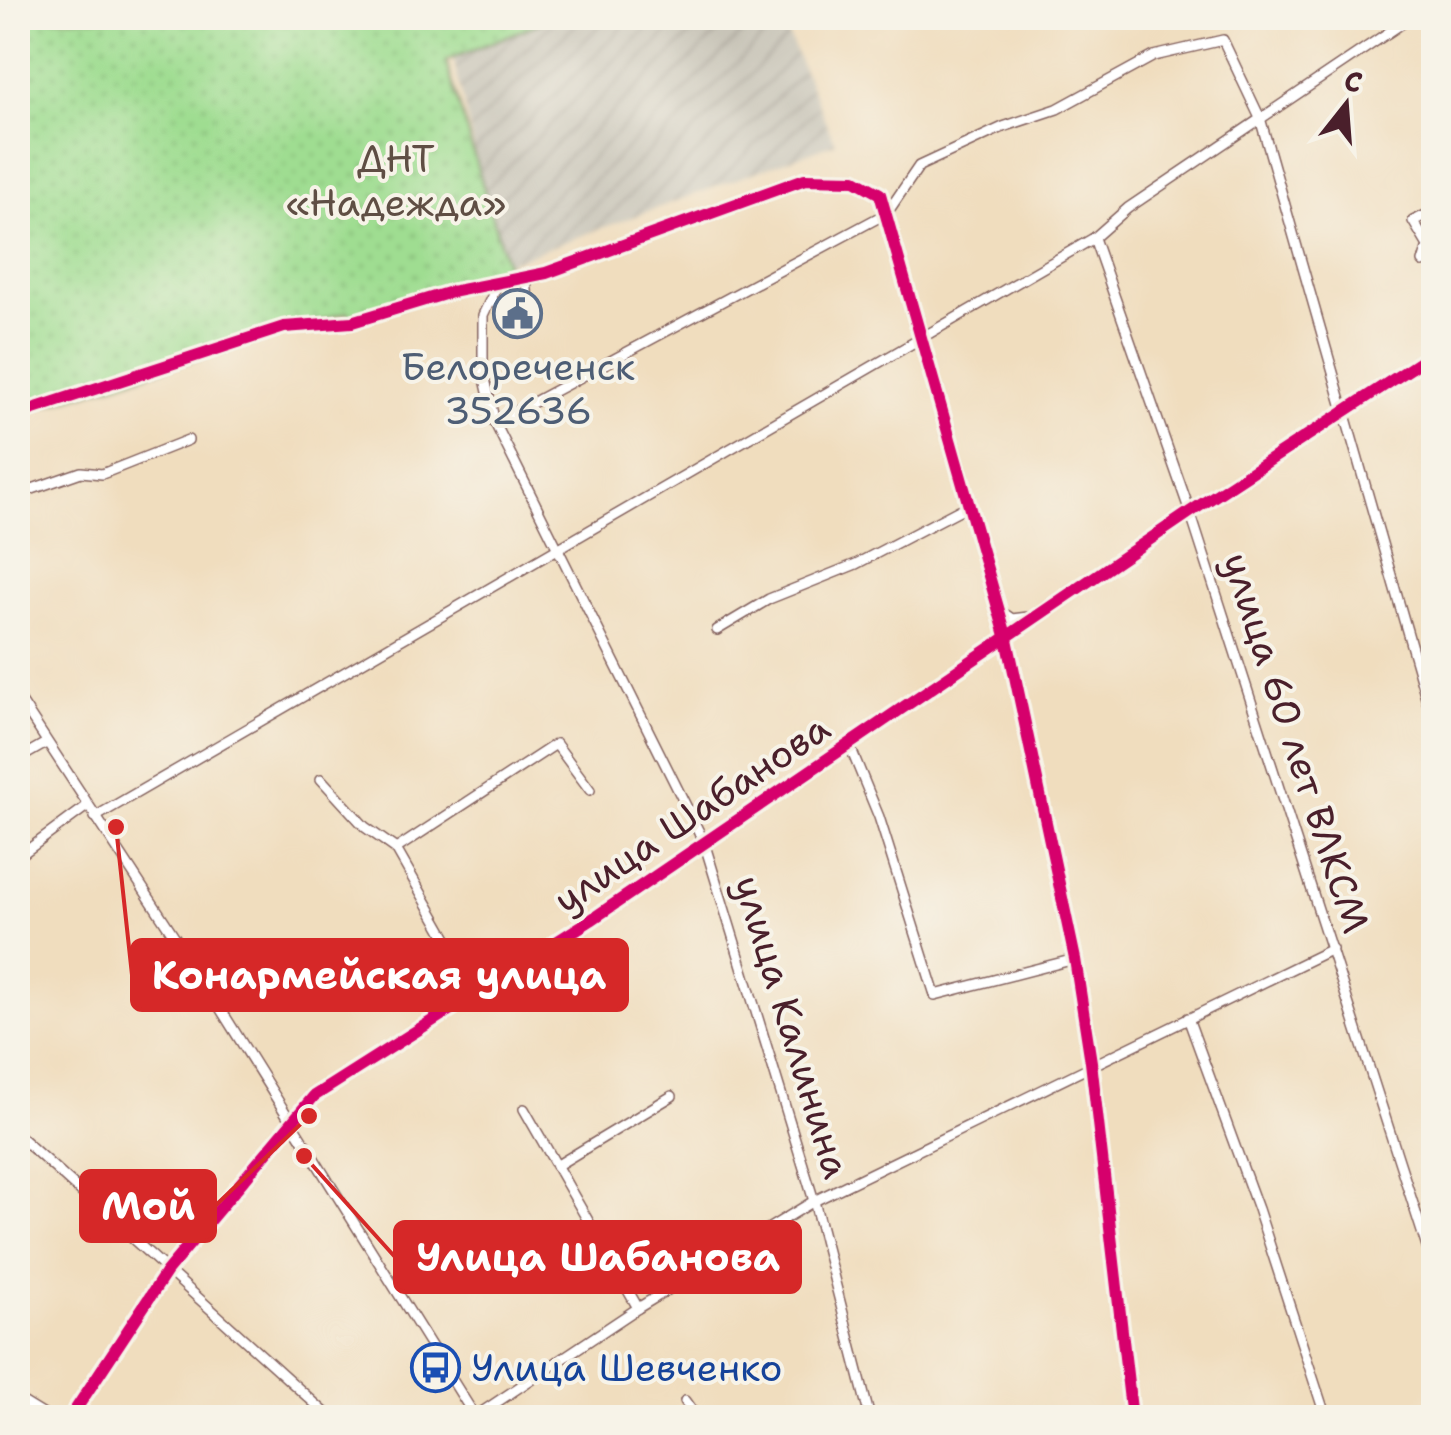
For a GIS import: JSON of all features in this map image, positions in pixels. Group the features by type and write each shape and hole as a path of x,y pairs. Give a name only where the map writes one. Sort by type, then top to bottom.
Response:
{"street":[{"path":"95,817 1094,238 1128,208 1410,18"},
{"path":"495,424 887,213 919,166 1002,127 1057,109 1154,56 1223,40 1260,118 1434,725"},
{"path":"18,414 284,327 352,322 526,277 805,179 854,180 880,194 1006,639 1074,960 1091,1062 1132,1418"},
{"path":"1423,262 1428,246 1412,221 1434,211"},
{"name":"улица 60 лет ВЛКСМ","path":"1094,238 1190,512 1434,1269"},
{"path":"492,300 508,314 528,302 526,277"},
{"name":"улица Калинина","path":"499,282 483,315 483,370 495,424 704,842 814,1201 870,1418"},
{"name":"улица Шабанова","path":"70,1418 167,1271 314,1096 704,842 1190,512 1434,353"},
{"path":"18,494 81,472 102,474 188,440"},
{"path":"716,630 768,599 856,564 967,506"},
{"name":"улица Шабанова","path":"997,608 1012,620 1036,616"},
{"path":"18,697 291,1120 474,1417 638,1308 814,1201 1091,1062 1332,949"},
{"path":"18,759 46,743"},
{"path":"396,850 556,744 590,790"},
{"path":"848,744 879,816 936,995 1074,960"},
{"path":"321,779 365,827 396,850 477,991"},
{"path":"18,857 87,806"},
{"path":"1188,1018 1258,1208 1326,1418"},
{"path":"556,1166 672,1096"},
{"path":"524,1109 638,1308"},
{"path":"18,1135 331,1418"},
{"path":"18,1399 49,1418"},
{"path":"685,1401 697,1418"}],"shaded area":[{"path":"541,18 781,18 835,143 501,265 451,49"}],"green space":[{"name":"ДНТ «Надежда»","path":"18,18 552,18 446,61 510,276 351,319 348,312 18,414"}],"cycle path":[{"path":"18,414 284,327 352,322 451,292 546,273 805,179 855,180 880,194 1007,639 1075,959 1091,1062 1132,1418"},
{"path":"70,1418 167,1271 314,1096 591,920 1190,512 1434,353"}],"place":[{"name":"Белореченск 352636","path":"518,313"},
{"name":"Конармейская улица","path":"116,827"},
{"name":"Мой","path":"309,1116"},
{"name":"Улица Шабанова","path":"304,1156"},
{"name":"Улица Шевченко","path":"436,1368"}]}
